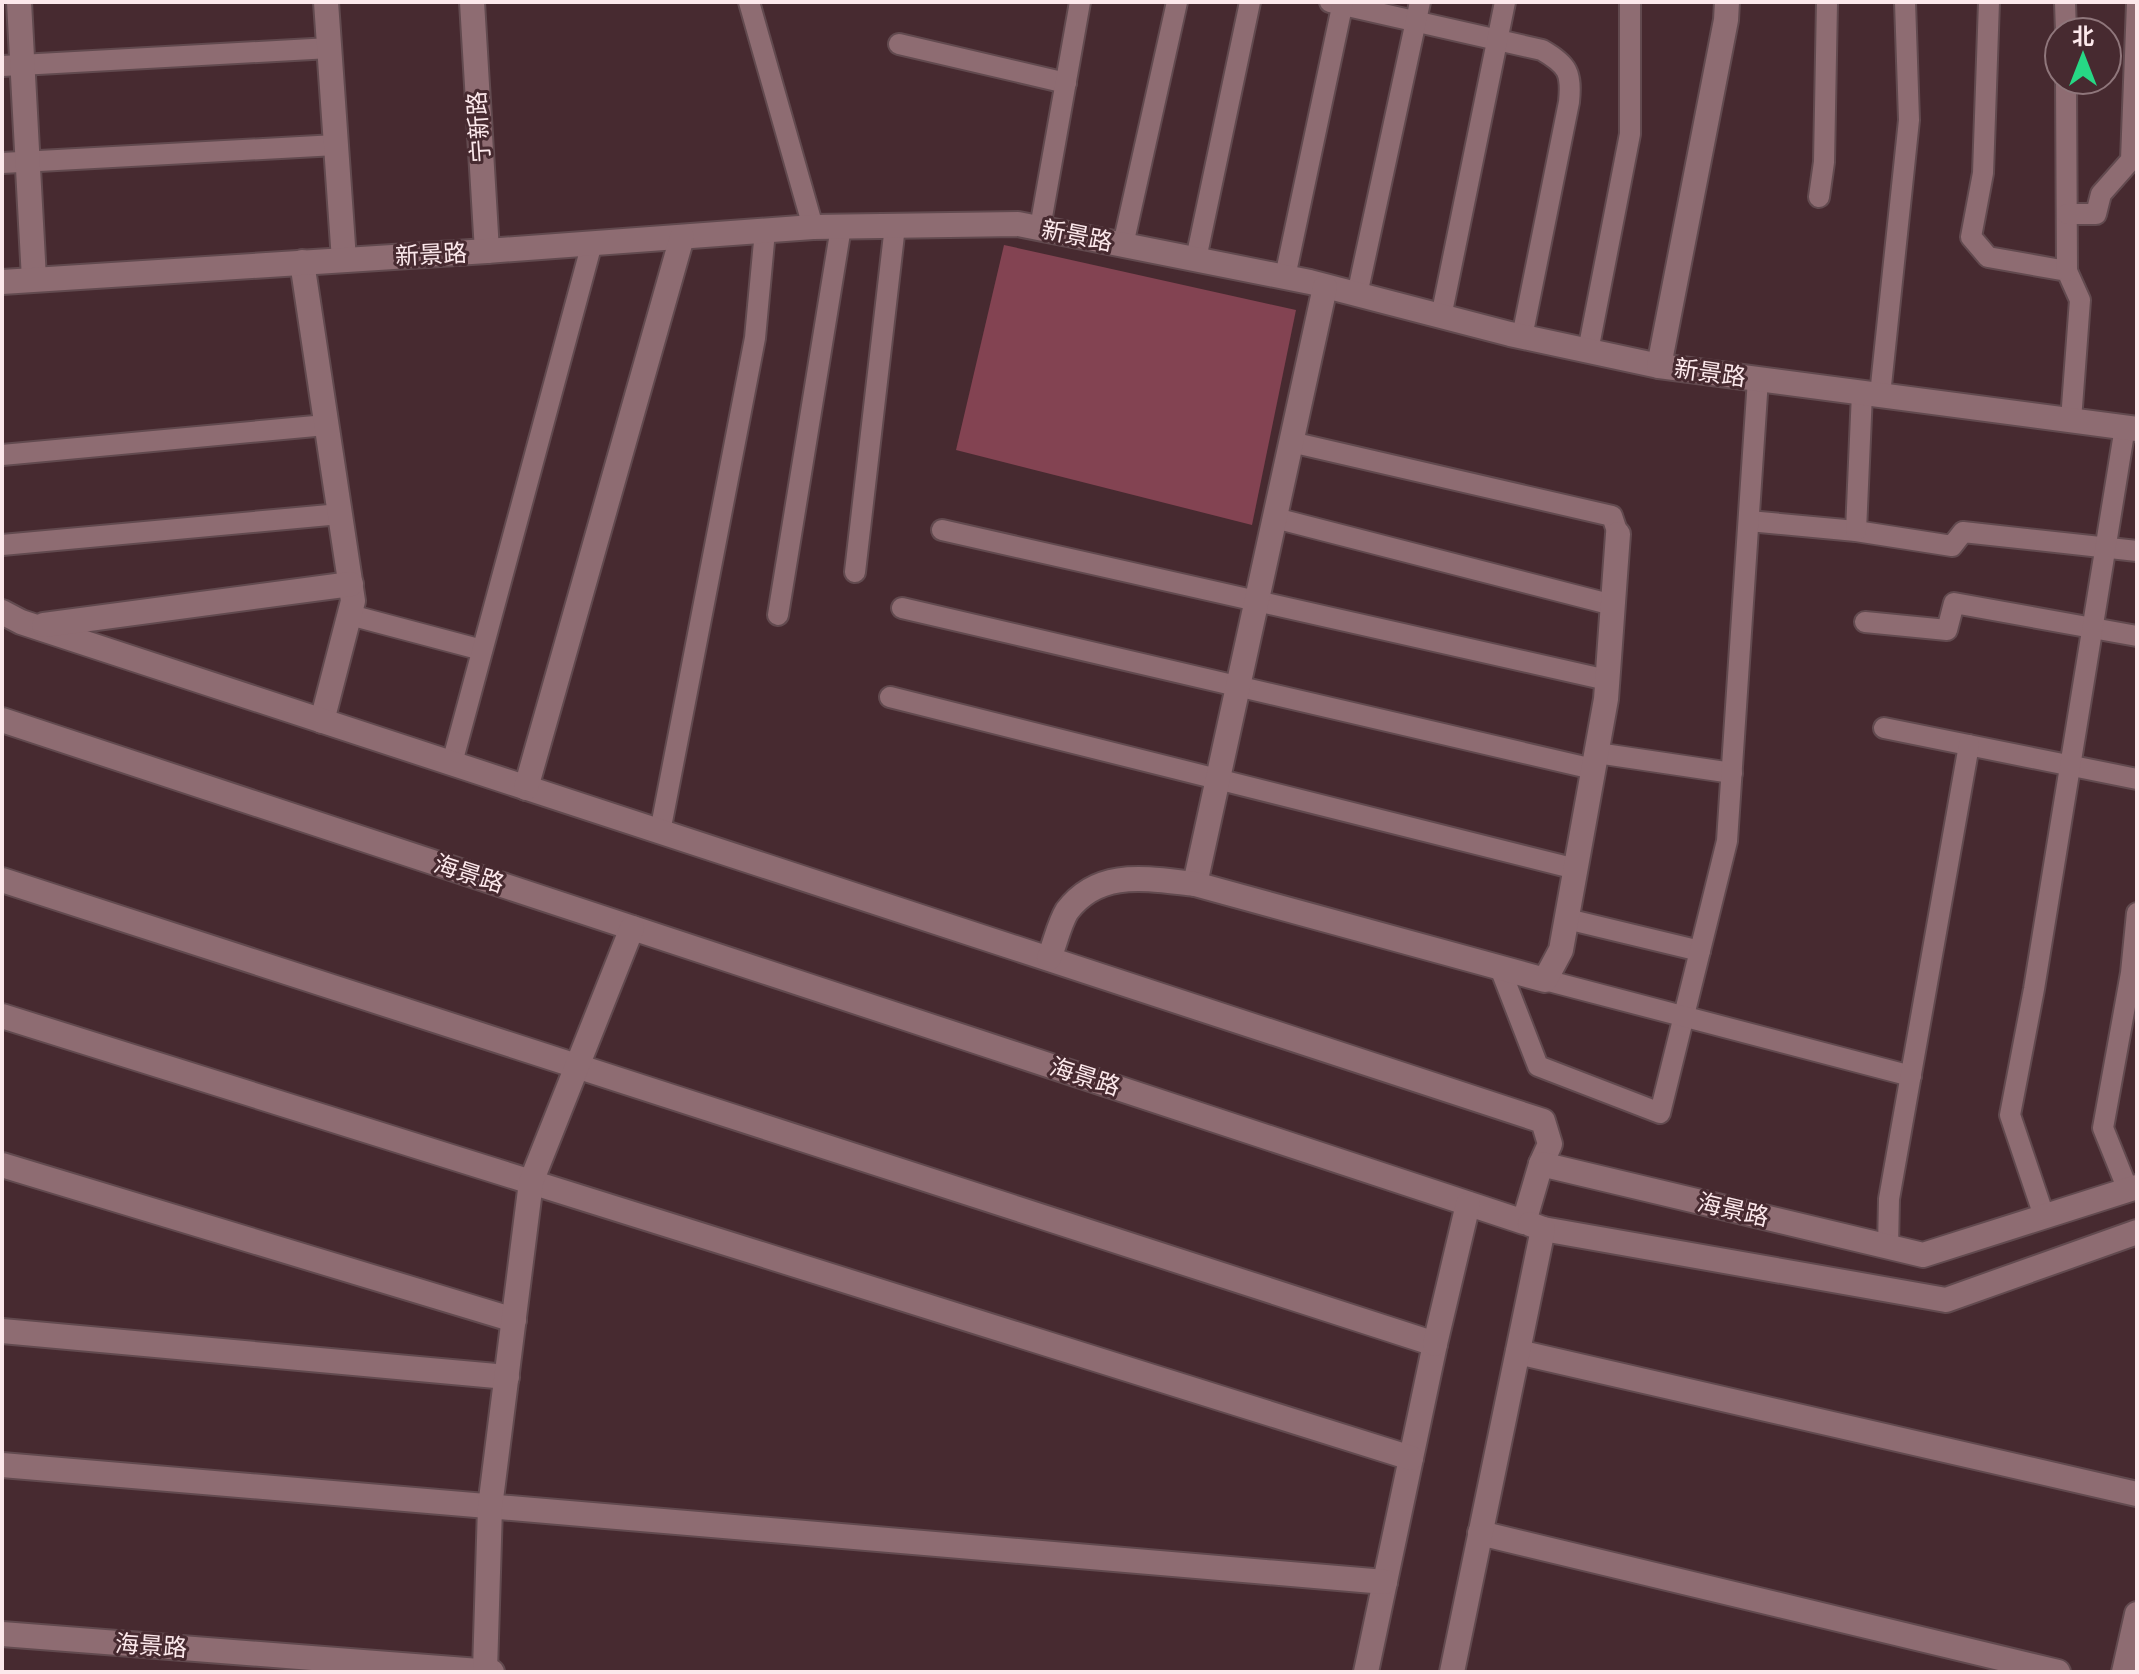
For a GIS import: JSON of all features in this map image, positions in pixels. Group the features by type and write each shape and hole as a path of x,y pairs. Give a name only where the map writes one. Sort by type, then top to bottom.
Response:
{"street":[{"path":"19,2 12,65 28,162 34,279"},
{"path":"326,2 344,260"},
{"name":"宁新路","path":"472,2 487,251"},
{"path":"1659,366 1727,2"},
{"name":"新景路","path":"2,282 813,227 1018,224 1285,277 1522,337 1659,366 2131,428"},
{"path":"526,788 682,237"},
{"path":"302,262 353,601 322,721"},
{"path":"1195,884 1325,287"},
{"path":"1049,958 1067,912 1098,883 1143,878 1195,884 1545,980 1561,950 1595,761 1607,680 1618,534"},
{"path":"35,626 351,584"},
{"path":"2,612 35,626 322,721 1543,1121 1550,1144 1541,1164 1518,1352 1452,1672"},
{"name":"海景路","path":"2,720 1534,1225 1946,1300 2137,1232"},
{"path":"2,880 1435,1344"},
{"path":"485,1671 490,1507 531,1182 632,928"},
{"path":"2,1016 1411,1458"},
{"name":"海景路","path":"1541,1164 1923,1255 2132,1188"},
{"path":"2,1165 514,1320"},
{"path":"1366,1672 1435,1344 1468,1204"},
{"path":"2,1331 507,1377"},
{"path":"1518,1352 2137,1494"},
{"path":"2,1465 1385,1582"},
{"path":"1480,1533 2058,1672"},
{"path":"2124,1672 2137,1614"},
{"name":"海景路","path":"2,1634 492,1672"}],"lane":[{"path":"749,2 813,227"},
{"path":"1040,228 1080,2"},
{"path":"1123,245 1177,2"},
{"path":"1196,259 1250,2"},
{"path":"1441,317 1505,2"},
{"path":"1588,351 1630,134 1630,2"},
{"path":"1819,197 1824,162 1827,2"},
{"path":"1856,531 1871,394 1909,120 1905,2"},
{"path":"1989,2 1983,173 1971,237 1988,257 2067,271"},
{"path":"1285,277 1338,3 1418,12 1497,41 1542,50 1563,63 1571,83 1522,337"},
{"path":"2067,214 2096,214 2101,194 2131,160 2137,4"},
{"path":"1357,295 1418,12"},
{"path":"899,44 1066,83"},
{"path":"12,65 330,48"},
{"path":"2066,96 2067,271 2080,300 2071,420"},
{"path":"2,163 336,145"},
{"path":"855,572 895,226"},
{"path":"778,615 841,227"},
{"path":"660,832 755,338 765,231"},
{"path":"452,763 592,243"},
{"path":"1500,968 1538,1066 1660,1113 1727,841 1758,379"},
{"path":"2,455 326,425"},
{"path":"2044,1216 2010,1115 2034,989 2106,548 2131,428"},
{"path":"1291,442 1612,516 1618,534"},
{"path":"2,545 340,514"},
{"path":"1275,518 1613,605"},
{"path":"1749,521 1856,531 1952,546 1963,532 2137,551"},
{"path":"942,530 1607,680"},
{"path":"1865,622 1947,630 1954,603 2137,636"},
{"path":"902,608 1238,687 1595,761 1732,773"},
{"path":"350,615 482,650"},
{"path":"890,697 1576,869"},
{"path":"1884,728 2137,779"},
{"path":"1888,1247 1889,1199 1969,745"},
{"path":"2132,1188 2103,1128 2131,973 2137,913"},
{"path":"1567,919 1700,951"},
{"path":"1545,980 1911,1076"}],"shaded area":[{"path":"1004,245 1296,310 1252,525 956,450"}]}
